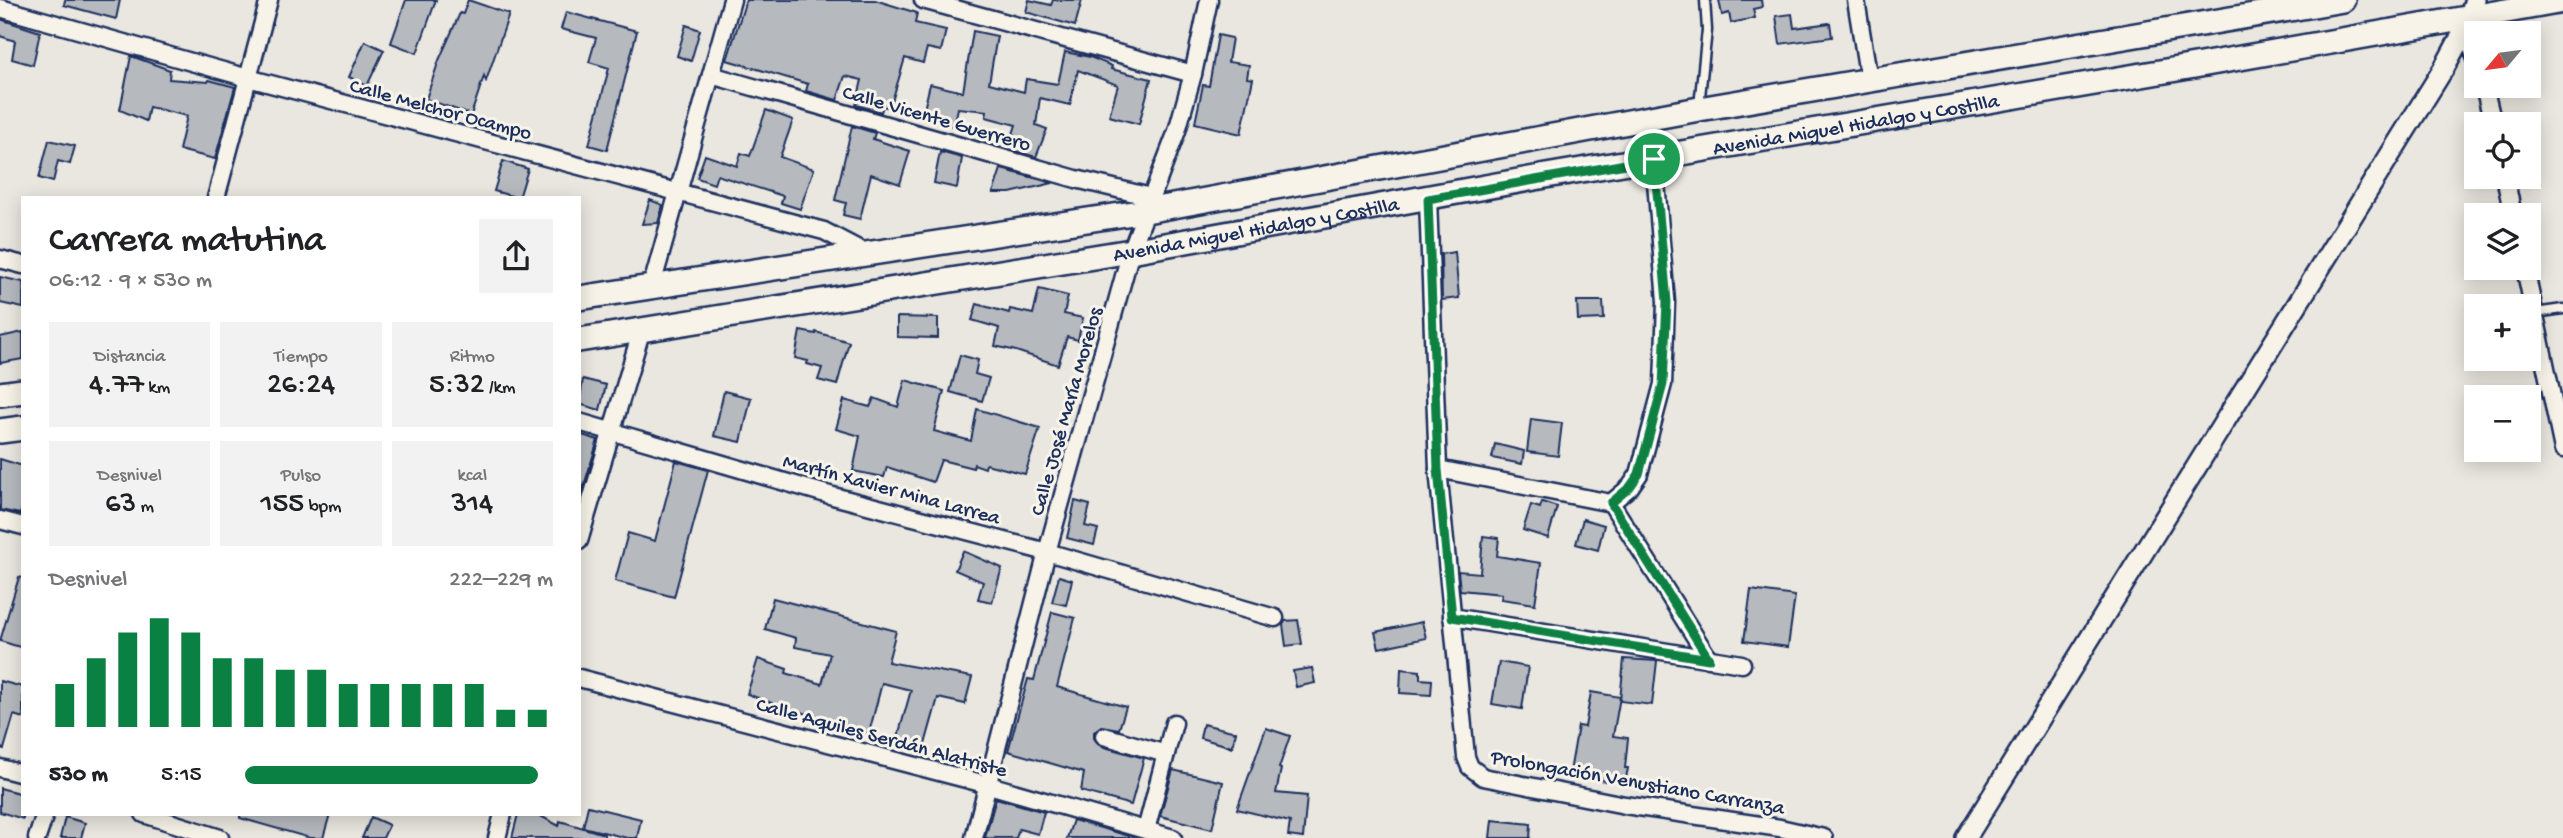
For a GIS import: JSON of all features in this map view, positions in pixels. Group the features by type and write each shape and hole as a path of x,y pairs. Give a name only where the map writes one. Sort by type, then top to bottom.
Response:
{"main road":[{"name":"Avenida Miguel Hidalgo y Costilla","path":"581,298 868,254 2343,0"},
{"name":"Avenida Miguel Hidalgo y Costilla","path":"581,340 1131,251 2176,70 2470,15 2563,1"},
{"path":"0,394 21,391"},
{"path":"0,431 21,428"}],"street":[{"path":"217,196 269,0"},
{"path":"652,285 732,0"},
{"path":"923,0 1194,74"},
{"name":"Calle José María Morelos","path":"974,838 1047,552 1131,251 1177,131 1194,74 1209,0"},
{"path":"1856,0 1869,80"},
{"name":"Calle Melchor Ocampo","path":"0,8 248,78 824,231 868,254"},
{"path":"1966,838 2444,68 2470,15"},
{"name":"Calle Vicente Guerrero","path":"711,75 1076,179 1149,204"},
{"path":"1611,503 1630,487 1639,474 1663,384 1667,302 1654,159"},
{"name":"Prolongación Venustiano Carranza","path":"1428,199 1438,469 1466,757 1470,767 1483,777 1625,805 1780,828 1824,838"},
{"path":"0,259 21,264"},
{"path":"581,534 640,332"},
{"path":"2541,342 2563,449"},
{"name":"Martín Xavier Mina Larrea","path":"581,423 833,496 1047,552 1275,618"},
{"path":"1438,469 1611,503 1709,659"},
{"path":"0,520 21,525"},
{"path":"1452,617 1741,664"},
{"name":"Calle Aquiles Serdán Alatriste","path":"581,679 989,785 1174,838"},
{"path":"1146,830 1174,723"},
{"path":"1104,736 1166,754"},
{"path":"0,768 21,774"},
{"path":"37,838 44,816"},
{"path":"150,816 220,838"},
{"path":"497,838 502,816"}],"lane":[{"path":"1699,109 1707,30 1705,0"},
{"path":"2541,312 2563,309"}],"building":[{"path":"65,0 120,0 116,19 64,5"},
{"path":"406,0 436,0 417,53 391,43"},
{"path":"468,0 509,14 471,115 426,99 439,60"},
{"path":"746,0 875,0 917,13 915,23 946,30 941,51 927,48 923,63 905,58 890,108 883,106 881,112 856,105 862,80 845,76 837,100 806,91 808,84 727,60"},
{"path":"1029,0 1051,5 1053,0 1082,0 1075,26 1026,12"},
{"path":"1719,0 1761,0 1762,7 1753,9 1755,18 1731,23 1729,13 1722,15"},
{"path":"566,12 637,31 607,150 589,145 609,68 589,62 596,38 561,29"},
{"path":"1792,14 1794,28 1830,23 1832,37 1780,44 1776,16"},
{"path":"0,19 40,32 33,65 12,59 15,41 0,36"},
{"path":"686,25 700,30 691,61 677,56"},
{"path":"973,31 997,36 989,83 1024,92 1026,79 1058,84 1065,52 1090,57 1112,66 1111,69 1151,79 1139,124 1109,116 1118,85 1078,70 1070,105 1040,98 1036,125 1047,129 1036,157 1008,149 1016,125 986,117 987,111 958,108 954,126 922,118 930,84 963,92"},
{"path":"1218,35 1232,38 1228,62 1249,65 1247,78 1253,79 1241,134 1195,123 1203,85 1209,86"},
{"path":"365,41 384,50 367,86 349,77"},
{"path":"131,56 170,70 169,79 209,80 235,87 215,159 179,150 187,116 149,107 146,121 120,110"},
{"path":"766,110 793,120 780,157 814,169 800,209 781,203 783,196 717,175 714,184 697,178 705,155 737,166 741,153 750,156"},
{"path":"852,126 875,133 873,139 910,151 900,184 871,174 860,219 843,215 846,203 835,200"},
{"path":"49,140 75,146 70,164 58,161 53,182 39,178"},
{"path":"940,152 962,158 957,188 934,183"},
{"path":"503,161 528,169 520,196 494,191"},
{"path":"1001,169 1053,183 1010,193 993,193"},
{"path":"650,200 663,205 658,223 642,224"},
{"path":"1455,252 1459,298 1442,300 1441,254"},
{"path":"0,277 21,282 21,308 0,303"},
{"path":"1039,289 1068,296 1064,314 1083,318 1078,340 1067,337 1058,365 995,346 999,328 972,320 977,304 1009,313 1010,309 1033,314"},
{"path":"1577,301 1603,301 1604,319 1578,320"},
{"path":"897,317 938,318 938,338 897,337"},
{"path":"800,331 816,332 849,342 837,385 818,380 822,368 795,358"},
{"path":"21,332 21,359 0,363 0,337"},
{"path":"960,355 978,360 975,374 989,378 982,401 950,392"},
{"path":"583,379 606,385 600,410 581,405"},
{"path":"905,380 944,391 934,431 971,441 977,409 1040,428 1025,474 986,464 985,468 974,464 973,468 941,460 933,482 887,467 884,477 853,471 860,436 836,429 844,400 870,407 874,398 898,407"},
{"path":"724,391 751,398 741,442 714,436"},
{"path":"1531,419 1562,423 1558,456 1527,452"},
{"path":"581,435 598,440 581,492"},
{"path":"1495,444 1524,451 1522,464 1492,458"},
{"path":"0,459 21,465 21,511 20,514 0,510"},
{"path":"676,461 708,470 674,597 615,581 628,533 655,541"},
{"path":"1075,501 1090,505 1085,526 1098,529 1094,545 1067,538"},
{"path":"1542,502 1557,507 1548,538 1523,530 1531,505 1540,508"},
{"path":"1583,519 1604,525 1598,550 1576,544"},
{"path":"1483,536 1499,538 1497,556 1541,563 1535,604 1501,599 1502,594 1460,590 1458,571 1480,573"},
{"path":"963,551 1002,568 992,602 978,599 983,582 955,570"},
{"path":"1059,576 1072,580 1066,605 1052,602"},
{"path":"19,577 21,578 21,647 0,641"},
{"path":"1751,590 1795,596 1788,647 1744,641"},
{"path":"773,598 896,631 888,662 972,677 965,704 938,698 924,748 897,740 911,690 882,683 869,733 798,711 796,716 781,712 783,707 747,694 758,659 787,669 786,673 822,684 830,654 795,647 796,638 765,629"},
{"path":"1052,612 1075,618 1057,687 1126,707 1119,729 1101,726 1094,732 1094,738 1101,746 1144,758 1131,805 1081,791 1084,773 1008,751 1028,679 1034,680"},
{"path":"1298,620 1302,644 1286,646 1283,625 1285,621"},
{"path":"1422,622 1426,638 1379,648 1375,632"},
{"path":"1624,659 1657,661 1652,705 1620,701"},
{"path":"1499,662 1528,667 1522,709 1492,704"},
{"path":"1312,668 1315,683 1296,687 1293,671"},
{"path":"1401,669 1420,671 1420,679 1432,680 1431,695 1400,693"},
{"path":"0,681 21,686 21,717 14,715 4,749 0,748"},
{"path":"1591,692 1620,697 1613,736 1628,738 1625,783 1592,779 1570,772 1578,726 1585,727"},
{"path":"1203,724 1236,732 1232,747 1200,738"},
{"path":"1266,728 1290,736 1279,768 1281,769 1276,793 1307,796 1303,838 1288,836 1290,822 1237,809"},
{"path":"1173,770 1223,782 1212,829 1160,816"},
{"path":"0,788 21,793 23,819 0,812"},
{"path":"996,798 1044,812 1038,834 1019,829 1016,838 985,838"},
{"path":"588,806 641,819 637,838 583,827"},
{"path":"329,816 323,838 310,838 240,818"},
{"path":"518,816 541,816 559,826 560,821 604,834 604,838 512,838"},
{"path":"65,817 85,823 81,838 60,838"},
{"path":"371,817 389,825 383,838 362,838"},
{"path":"1073,820 1129,836 1129,838 1067,838"},
{"path":"1492,820 1531,824 1530,838 1490,838"}],"route":[{"path":"1654,159 1667,302 1663,384 1639,474 1630,487 1611,503 1709,659 1452,617 1438,469 1428,199 1654,159"}]}
